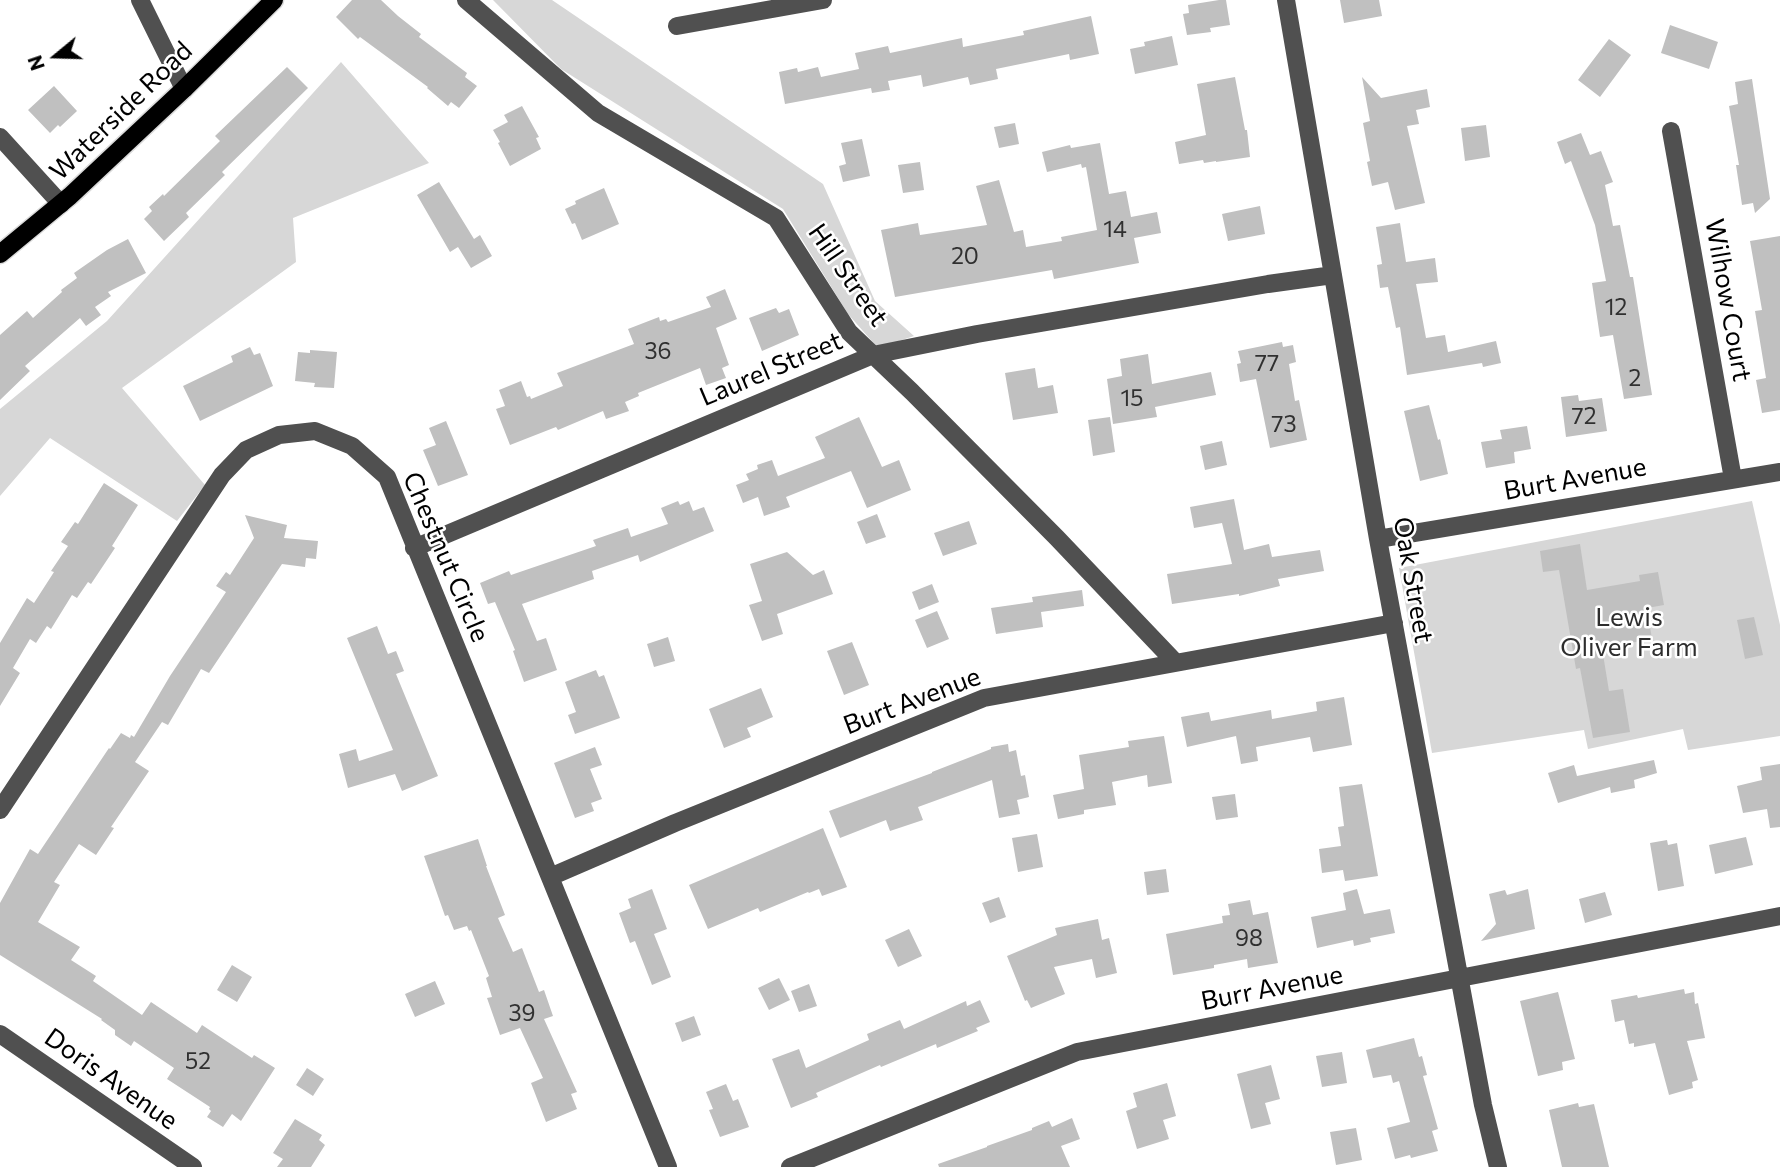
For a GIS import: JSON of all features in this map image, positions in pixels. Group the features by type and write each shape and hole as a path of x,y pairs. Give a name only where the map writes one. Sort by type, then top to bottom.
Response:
{"main road":[{"name":"Waterside Road","path":"0,254 61,204 274,0"}],"street":[{"path":"140,0 184,89"},
{"name":"Hill Street","path":"466,0 598,113 776,218 849,332 1057,538 1175,662"},
{"path":"677,26 823,0"},
{"name":"Oak Street","path":"1286,0 1378,539 1483,1105 1498,1167"},
{"name":"Wilhow Court","path":"1671,131 1733,479"},
{"path":"0,137 61,204"},
{"name":"Laurel Street","path":"414,548 873,355 977,334 1333,275"},
{"name":"Chestnut Circle","path":"0,810 222,475 246,450 279,435 315,431 352,446 387,477 668,1167"},
{"name":"Burt Avenue","path":"1378,539 1780,472"},
{"name":"Burt Avenue","path":"550,877 675,823 984,698 1394,623"},
{"name":"Burr Avenue","path":"790,1167 1077,1052 1780,916"},
{"name":"Doris Avenue","path":"0,1034 193,1167"}],"green space":[{"path":"493,0 552,0 823,184 875,301 914,336 878,348 848,314 783,209 561,69"},
{"path":"341,62 429,163 293,218 296,262 122,388 205,485 177,521 50,438 0,496 0,409 107,321"},
{"name":"Lewis Oliver Farm","path":"1752,501 1780,625 1780,736 1688,750 1683,729 1588,749 1584,730 1432,753 1399,568"}],"building":[{"path":"352,0 381,0 421,34 419,37 467,73 465,77 477,86 459,108 451,102 448,106 428,87 360,37 358,39 336,17"},
{"path":"1226,0 1230,25 1210,28 1211,32 1187,35 1183,14 1189,13 1188,5"},
{"path":"1340,0 1379,0 1382,16 1344,23"},
{"path":"1091,16 1099,54 1070,60 1069,54 996,69 998,79 970,85 968,77 923,87 921,75 888,81 890,90 872,93 871,88 785,104 779,72 797,68 798,72 818,67 821,77 859,69 855,53 888,46 890,53 962,38 963,47 1024,35 1023,31"},
{"path":"1670,25 1718,42 1709,69 1661,53"},
{"path":"1172,36 1178,65 1135,74 1130,49 1145,46 1144,42"},
{"path":"1609,39 1631,55 1600,97 1578,80"},
{"path":"287,67 308,88 222,172 225,175 186,213 189,217 164,241 144,219 152,211 149,207 163,194 164,196 220,141 215,136"},
{"path":"1235,77 1250,157 1179,164 1175,142 1206,135 1197,84"},
{"path":"1362,77 1381,98 1427,89 1430,107 1416,110 1419,124 1407,126 1425,203 1395,210 1388,182 1372,186 1363,123 1370,121"},
{"path":"1752,79 1770,199 1755,213 1753,203 1742,205 1736,165 1739,165 1729,106 1738,104 1735,82"},
{"path":"54,86 77,111 50,133 28,110"},
{"path":"522,106 539,137 536,138 541,149 510,166 493,130 508,122 504,115"},
{"path":"1015,123 1019,144 999,148 994,127"},
{"path":"1486,125 1490,157 1465,161 1461,128"},
{"path":"1581,133 1590,155 1601,151 1613,182 1605,185 1613,226 1620,225 1630,277 1633,277 1652,395 1624,399 1613,335 1600,337 1592,283 1606,281 1595,225 1571,161 1565,164 1557,142"},
{"path":"862,139 870,176 843,182 839,166 846,164 841,143"},
{"path":"1100,143 1109,194 1126,191 1131,217 1157,212 1161,233 1134,238 1139,263 1054,279 1052,270 895,297 881,230 918,223 920,235 987,225 976,186 999,180 1014,232 1023,230 1026,247 1062,241 1061,237 1097,230 1086,167 1082,168 1081,164 1047,172 1042,152 1070,145 1071,148"},
{"path":"920,162 924,190 903,193 898,165"},
{"path":"439,182 474,239 480,235 492,256 471,268 458,247 450,252 417,195"},
{"path":"604,188 619,224 582,240 565,209 576,204 575,201"},
{"path":"1260,206 1265,234 1228,241 1222,214"},
{"path":"1400,223 1406,262 1435,258 1438,282 1416,284 1426,338 1445,335 1448,352 1496,341 1501,363 1483,367 1482,363 1407,375 1400,327 1396,328 1388,287 1380,288 1377,265 1382,264 1376,227"},
{"path":"1780,236 1780,410 1762,413 1756,380 1766,378 1755,311 1762,310 1750,241"},
{"path":"128,239 146,273 108,292 111,296 95,307 101,315 86,326 80,318 25,366 30,371 0,400 0,335 27,311 33,318 77,278 74,273"},
{"path":"725,289 737,319 716,328 729,365 722,368 726,378 706,385 700,368 638,393 639,396 625,402 629,411 606,419 603,411 558,430 556,427 510,445 496,409 505,406 499,390 521,381 527,397 530,396 531,399 563,386 557,373 634,344 628,329 659,317 660,321 666,319 668,322 711,307 706,297"},
{"path":"776,308 779,313 789,309 799,335 762,351 749,318"},
{"path":"1282,342 1283,347 1293,345 1296,362 1289,364 1295,401 1299,400 1307,440 1270,448 1256,379 1240,382 1237,364 1241,363 1238,351"},
{"path":"250,347 254,355 260,353 273,386 200,421 183,386 233,362 231,356"},
{"path":"310,350 337,352 334,388 314,387 315,383 295,381 298,352 310,353"},
{"path":"1148,354 1152,384 1211,372 1216,395 1155,407 1157,417 1113,424 1107,379 1122,376 1120,359"},
{"path":"1035,368 1038,388 1053,385 1058,413 1013,420 1005,373"},
{"path":"1578,395 1579,401 1602,398 1607,431 1566,437 1561,397"},
{"path":"1429,405 1448,474 1420,481 1404,411"},
{"path":"859,417 882,467 899,460 911,490 867,508 851,471 786,497 790,507 764,516 758,497 743,503 736,485 749,480 746,474 758,469 757,465 772,460 778,476 825,458 815,437"},
{"path":"1110,417 1115,452 1093,456 1088,420"},
{"path":"446,421 468,475 438,486 423,450 436,445 429,428"},
{"path":"1527,426 1531,449 1514,452 1515,463 1486,468 1481,442 1502,439 1500,430"},
{"path":"1222,441 1227,465 1205,470 1200,446"},
{"path":"104,483 138,505 112,546 115,548 91,584 88,582 77,598 72,595 51,629 47,626 36,643 30,639 13,668 20,673 0,706 0,643 27,598 34,603 68,546 61,542 75,522 78,524"},
{"path":"1234,499 1244,550 1269,544 1272,557 1320,550 1324,571 1278,579 1280,586 1239,596 1172,604 1167,574 1232,564 1222,523 1194,528 1190,507"},
{"path":"678,501 680,505 689,501 693,511 704,507 714,531 640,562 638,555 592,571 594,579 522,604 537,641 546,638 557,670 524,682 513,651 515,650 495,602 488,604 480,583 509,571 511,575 596,546 593,540 628,528 631,537 668,524 661,508"},
{"path":"877,514 886,537 866,544 857,522"},
{"path":"245,515 287,525 284,538 318,541 316,559 306,558 305,567 282,564 209,673 201,669 168,725 162,722 135,762 149,771 111,827 114,828 96,855 79,844 54,882 60,885 38,922 80,947 71,960 96,976 93,981 142,1015 151,1002 197,1033 202,1025 252,1058 254,1055 275,1068 241,1121 232,1114 223,1127 207,1117 211,1111 210,1107 167,1079 174,1068 134,1041 131,1046 115,1035 115,1030 102,1019 0,955 0,903 30,849 38,854 121,733 130,738 131,735 134,737 170,676 226,592 216,586 226,572 230,575 254,538"},
{"path":"969,521 977,544 943,556 934,533"},
{"path":"1580,544 1587,590 1640,581 1639,575 1658,572 1664,605 1647,608 1652,639 1602,648 1609,691 1623,689 1630,732 1593,738 1580,668 1576,669 1559,570 1543,572 1540,551"},
{"path":"787,552 813,575 824,570 833,594 777,614 783,634 762,641 749,605 762,601 750,564"},
{"path":"932,584 939,602 919,610 912,592"},
{"path":"1082,590 1084,606 1041,612 1043,627 996,634 991,608 1033,602 1032,597"},
{"path":"937,611 949,639 927,648 915,620"},
{"path":"1754,617 1763,655 1745,659 1737,620"},
{"path":"377,626 388,654 396,651 404,671 396,674 438,776 402,791 395,774 348,788 339,754 356,749 359,761 393,750 347,638"},
{"path":"668,637 675,661 654,667 647,644"},
{"path":"852,642 869,685 844,695 827,651"},
{"path":"596,670 599,677 604,675 620,718 575,734 568,715 576,712 565,682"},
{"path":"761,688 773,717 747,728 751,737 724,748 709,709"},
{"path":"1344,697 1352,745 1313,752 1310,737 1256,747 1258,761 1241,764 1236,736 1187,747 1181,717 1209,712 1211,721 1271,710 1272,719 1317,711 1316,702"},
{"path":"1164,736 1172,783 1148,787 1147,775 1112,782 1116,805 1084,810 1084,814 1058,819 1053,795 1084,789 1079,755 1129,747 1128,741"},
{"path":"1008,744 1009,752 1016,750 1021,776 1025,775 1029,797 1017,800 1020,814 999,818 992,780 918,807 923,820 890,831 886,820 840,838 829,811 932,773 991,747"},
{"path":"595,747 602,765 590,769 602,799 591,803 594,811 575,818 554,763"},
{"path":"1654,760 1657,773 1634,780 1635,788 1611,793 1610,787 1558,803 1548,773 1574,765 1577,776"},
{"path":"1780,764 1780,827 1770,828 1767,809 1743,813 1737,786 1762,780 1760,767"},
{"path":"1362,784 1378,876 1345,881 1343,870 1322,873 1319,849 1341,846 1338,827 1344,826 1339,787"},
{"path":"1235,794 1238,817 1216,820 1212,797"},
{"path":"823,828 847,887 822,896 819,889 808,892 760,912 758,908 708,929 689,885"},
{"path":"1037,834 1043,867 1018,872 1012,838"},
{"path":"1746,837 1753,865 1715,874 1709,845"},
{"path":"478,839 505,915 498,918 513,952 522,948 539,992 544,990 553,1016 544,1019 577,1092 571,1094 577,1109 546,1122 531,1083 543,1078 520,1028 500,1035 487,998 492,997 486,978 489,976 471,930 469,931 467,926 454,930 448,915 445,916 424,856"},
{"path":"1667,840 1668,845 1677,843 1684,886 1658,891 1650,843"},
{"path":"1166,869 1169,892 1147,895 1144,872"},
{"path":"652,889 667,929 654,934 671,977 652,985 635,941 630,943 619,913 631,908 628,899"},
{"path":"1357,889 1364,914 1390,909 1395,933 1370,938 1371,942 1354,946 1353,940 1317,948 1311,917 1346,910 1343,893"},
{"path":"1528,889 1535,929 1481,941 1496,924 1489,894 1505,890 1507,895"},
{"path":"1605,892 1612,915 1585,923 1579,899"},
{"path":"999,897 1006,917 990,923 982,903"},
{"path":"1250,900 1253,915 1268,912 1278,963 1248,968 1247,959 1173,975 1166,934 1223,923 1222,916 1230,915 1228,904"},
{"path":"1098,919 1102,940 1109,938 1117,973 1096,978 1092,959 1054,967 1065,994 1031,1008 1027,1000 1025,1001 1007,956 1057,935 1055,928"},
{"path":"909,929 922,956 898,967 885,940"},
{"path":"232,965 252,977 237,1002 217,990"},
{"path":"779,978 790,1000 769,1010 758,988"},
{"path":"435,981 445,1004 415,1017 405,994"},
{"path":"809,984 817,1006 799,1012 791,991"},
{"path":"1684,989 1685,994 1694,992 1705,1038 1687,1041 1698,1080 1692,1082 1693,1088 1669,1095 1655,1043 1634,1047 1634,1043 1629,1044 1624,1020 1615,1022 1611,1000"},
{"path":"1558,992 1575,1059 1562,1062 1563,1070 1538,1076 1520,1001"},
{"path":"980,1000 990,1022 976,1028 978,1031 937,1048 936,1044 881,1067 880,1065 816,1093 818,1097 791,1108 772,1059 799,1049 806,1068 869,1040 867,1034 900,1020 904,1029 966,1001 967,1006"},
{"path":"694,1016 701,1035 682,1042 675,1023"},
{"path":"1414,1038 1427,1075 1423,1076 1438,1129 1432,1131 1438,1151 1395,1159 1387,1128 1410,1122 1399,1081 1393,1083 1391,1075 1373,1078 1366,1050"},
{"path":"1342,1052 1347,1083 1322,1087 1316,1056"},
{"path":"1271,1065 1280,1099 1265,1103 1271,1124 1251,1129 1237,1074"},
{"path":"307,1068 324,1079 313,1096 296,1085"},
{"path":"1167,1083 1176,1116 1163,1120 1169,1139 1137,1149 1126,1111 1137,1107 1133,1093"},
{"path":"726,1084 733,1101 738,1099 749,1127 720,1137 709,1110 713,1109 706,1092"},
{"path":"1578,1103 1579,1107 1594,1104 1609,1167 1562,1167 1549,1110"},
{"path":"1072,1118 1080,1139 1061,1146 1070,1167 939,1167 938,1164 1032,1130 1049,1121 1052,1127"},
{"path":"295,1119 322,1135 319,1140 325,1145 311,1167 277,1167 283,1159 273,1153"},
{"path":"1356,1128 1362,1160 1336,1165 1330,1132"}]}
